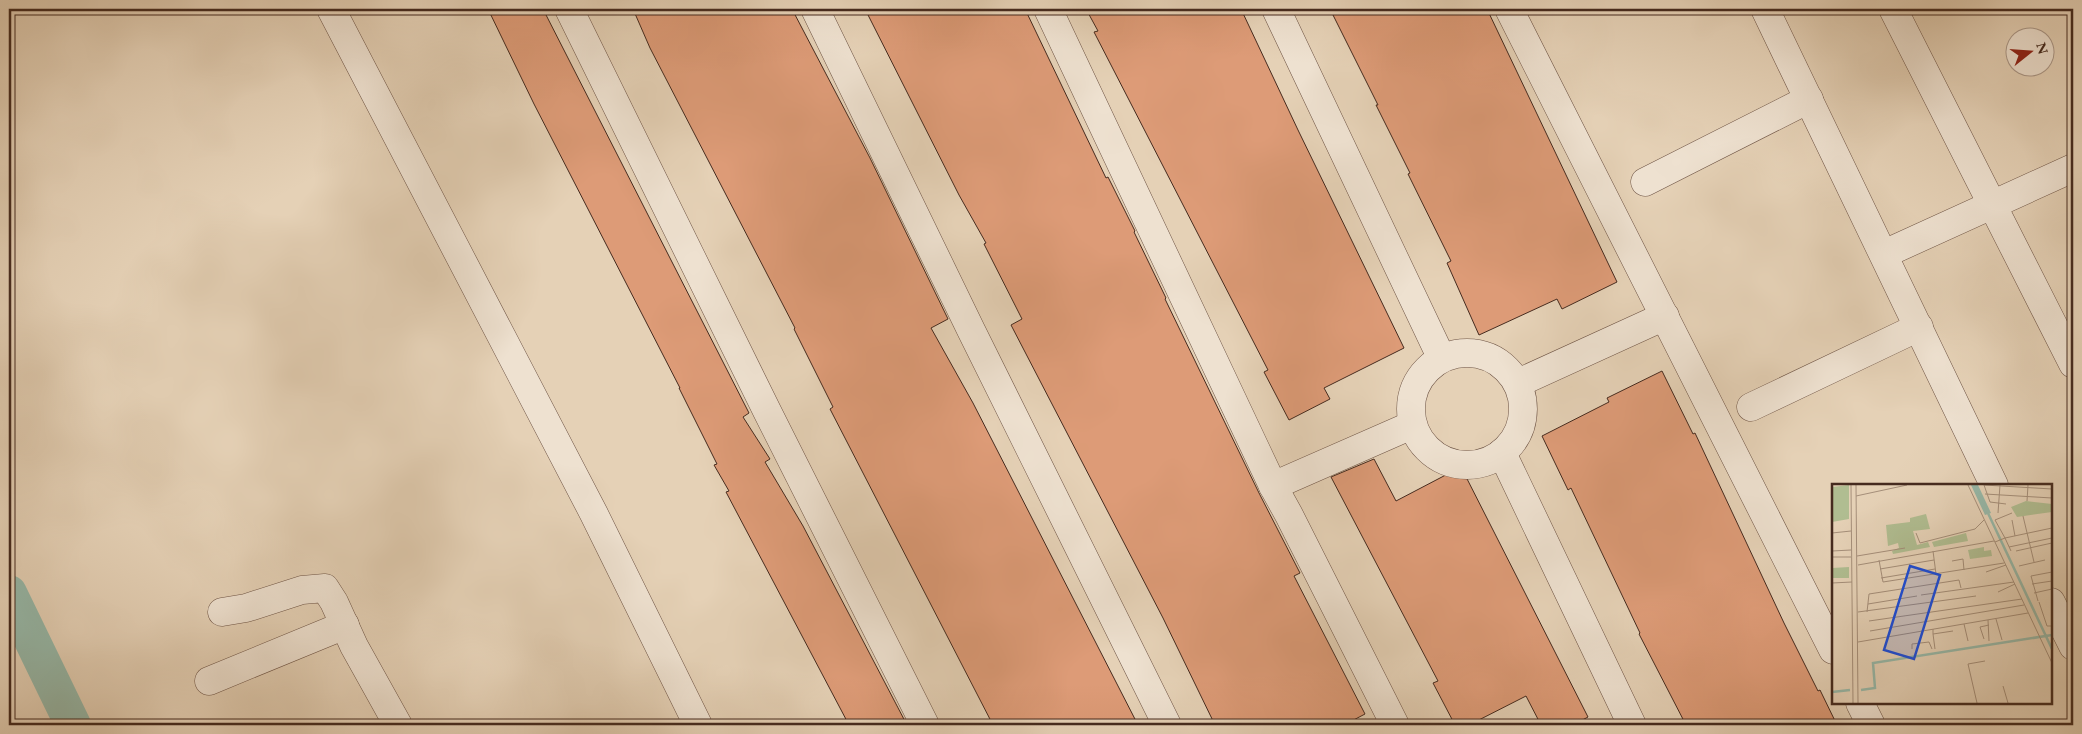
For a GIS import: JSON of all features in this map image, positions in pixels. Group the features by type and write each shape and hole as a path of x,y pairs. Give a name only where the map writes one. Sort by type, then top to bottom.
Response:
{"street":[{"path":"331,9 594,514 698,725"},
{"path":"569,9 925,725"},
{"path":"815,9 1167,725"},
{"path":"1048,9 1273,486 1290,515 1394,725"},
{"path":"1276,9 1441,357"},
{"path":"1509,9 1832,648"},
{"path":"1765,9 1994,484"},
{"path":"1893,9 2073,364"},
{"path":"1645,182 1809,99"},
{"path":"1884,254 2073,168"},
{"path":"1518,383 1665,316"},
{"path":"1751,407 1919,327"},
{"path":"1462,352 1485,354 1504,365 1518,383 1523,402 1522,421 1515,439 1502,454 1483,464 1461,466 1440,459 1423,445 1412,425 1410,406 1414,386 1425,369 1441,357 1462,352"},
{"path":"1273,486 1412,425"},
{"path":"1502,454 1632,725"},
{"path":"222,612 246,608 302,590 325,588 334,602 354,646 398,725"},
{"path":"2052,604 2073,644"},
{"path":"209,681 345,625"},
{"path":"1860,704 1871,725"}],"building":[{"path":"488,9 543,9 749,413 743,417 770,459 765,462 803,526 907,725 849,725 726,492 729,491 714,465 717,464 680,388 534,104"},
{"path":"633,9 792,9 870,158 948,319 931,328 973,403 1138,725 993,725 830,409 833,407 795,328 650,48"},
{"path":"865,9 1025,9 1106,178 1108,177 1135,231 1165,299 1259,493 1300,573 1294,576 1365,714 1344,725 1215,725 1163,618 1011,325 1022,319 984,244 986,243 959,195"},
{"path":"1086,9 1241,9 1404,348 1324,388 1330,399 1289,420 1264,372 1268,370 1094,32 1098,31"},
{"path":"1330,9 1487,9 1617,282 1562,309 1557,299 1479,335 1447,263 1451,261 1408,174 1410,173 1376,105 1378,105"},
{"path":"1662,371 1693,434 1695,433 1784,623 1837,725 1686,725 1639,634 1571,488 1568,490 1542,436 1609,402 1607,398"},
{"path":"1374,459 1396,501 1461,467 1588,717 1573,725 1541,725 1526,696 1469,725 1455,725 1433,683 1438,681 1331,477"}],"waterway":[{"path":"9,593 73,725"}]}
